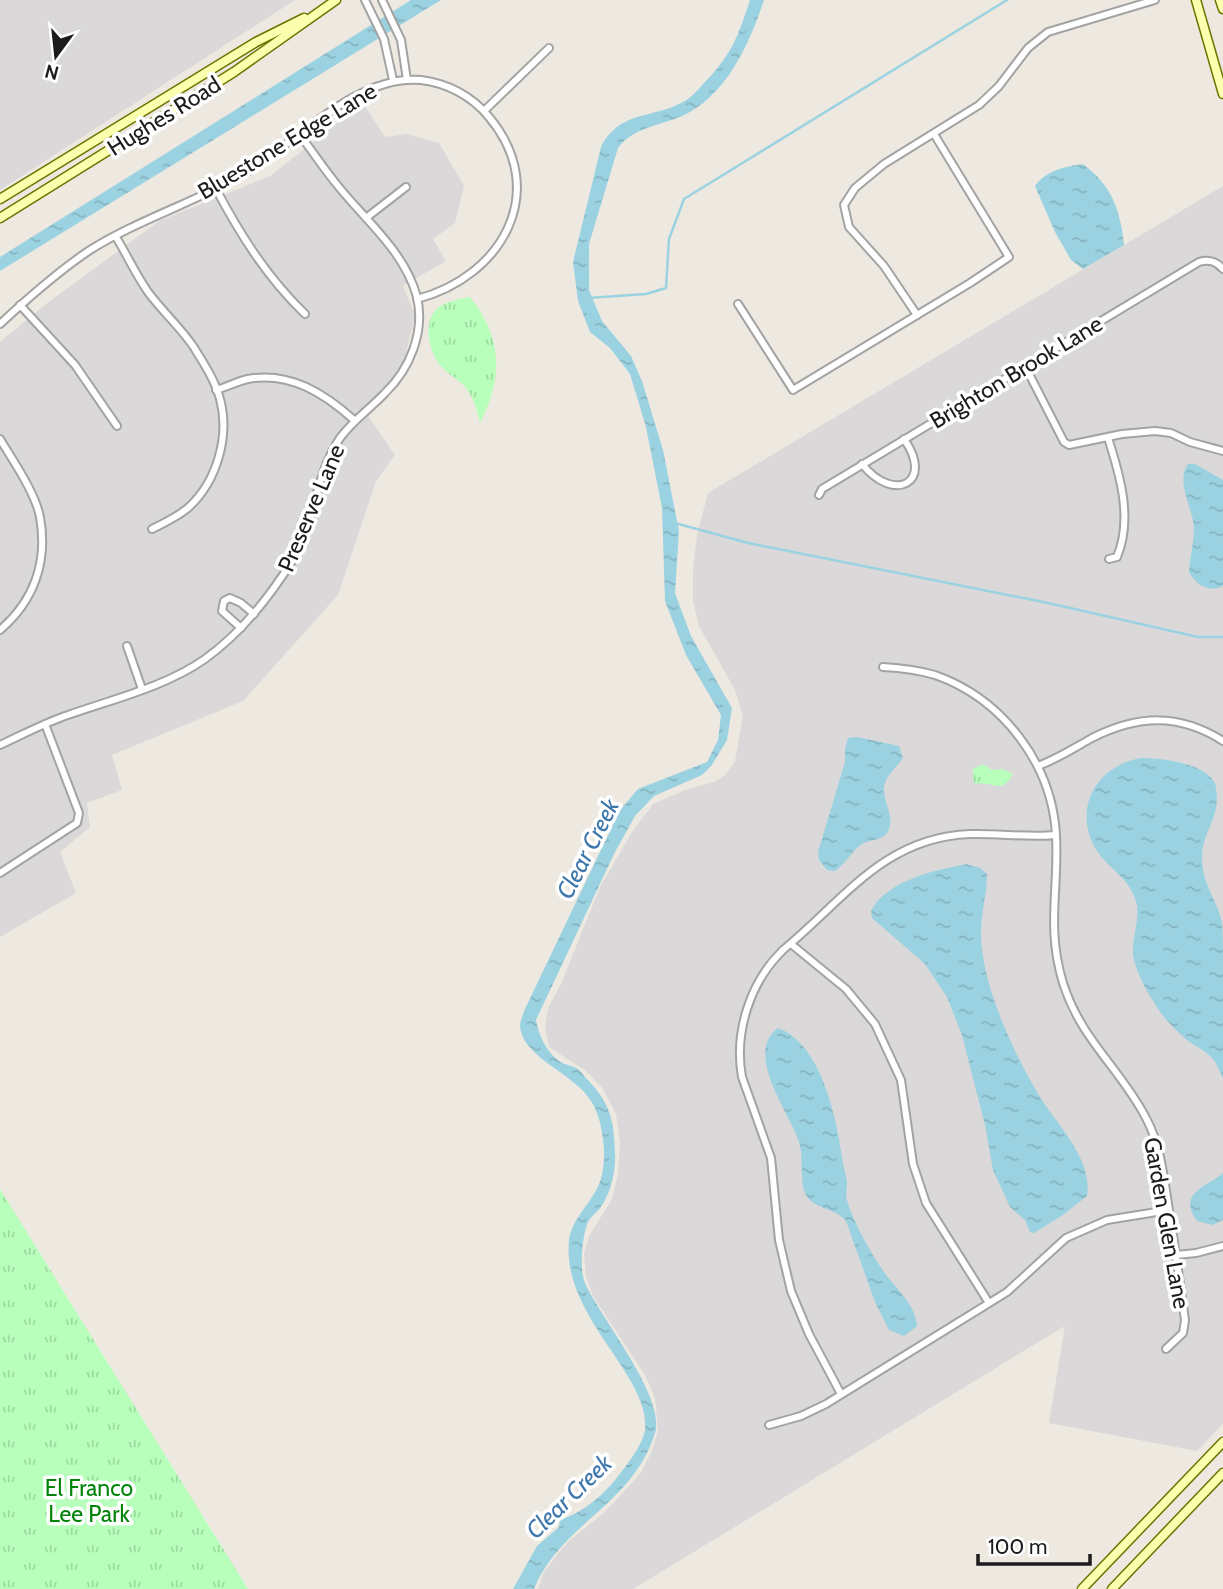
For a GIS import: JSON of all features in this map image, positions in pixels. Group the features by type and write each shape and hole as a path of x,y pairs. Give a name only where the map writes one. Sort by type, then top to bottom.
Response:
{"main road":[{"name":"Hughes Road","path":"0,218 266,52 336,0"},
{"path":"1196,0 1223,94"},
{"path":"1220,0 1223,9"},
{"name":"Hughes Road","path":"0,199 256,42 324,8"},
{"path":"1082,1589 1223,1441"},
{"path":"1112,1589 1223,1473"}],"street":[{"path":"366,0 384,39 393,80"},
{"path":"382,0 401,40 407,80"},
{"path":"917,316 884,266 849,227 844,205 855,188 884,164 979,105 999,86 1028,48 1048,32 1155,0"},
{"path":"484,111 549,48"},
{"name":"Bluestone Edge Lane","path":"0,324 55,276 91,250 216,189 270,157 352,96 393,80 423,80 449,87 467,97 484,111 500,131 514,165 516,195 510,223 497,247 479,268 451,287 417,299"},
{"path":"738,304 793,390 1009,257 934,134"},
{"path":"300,135 407,270 417,299"},
{"path":"366,218 406,187"},
{"path":"216,189 240,235 257,259 281,290 305,314"},
{"path":"116,237 147,290 192,345 216,390 223,422 220,453 213,474 201,494 187,509 152,529"},
{"name":"Brighton Brook Lane","path":"819,495 822,489 862,464 1199,262 1207,260 1221,266"},
{"name":"Preserve Lane","path":"0,746 45,724 176,675 204,659 242,628 275,588 298,551 328,458 354,420 386,393 407,366 419,325 417,299"},
{"path":"20,305 75,365 117,426"},
{"path":"1025,366 1064,443 1069,445 1155,430 1223,451"},
{"path":"216,390 250,379 281,379 309,387 331,399 354,420"},
{"path":"1108,438 1119,474 1124,518 1121,548 1117,557 1109,559"},
{"path":"0,439 16,465 39,515 42,545 35,585 18,615 0,630"},
{"path":"862,464 870,474 884,483 899,487 908,483 914,476 915,466 904,439"},
{"path":"242,628 222,611 224,600 236,600 254,614"},
{"path":"127,646 142,688"},
{"name":"Garden Glen Lane","path":"883,667 919,671 963,688 1006,722 1038,766 1050,799 1056,835 1052,924 1063,983 1076,1016 1130,1091 1157,1144 1176,1255 1184,1326 1179,1339 1166,1349"},
{"path":"1038,766 1095,737 1133,722 1153,720 1185,724 1223,741"},
{"path":"0,873 77,823 79,813 45,724"},
{"path":"841,1394 802,1319 791,1291 779,1240 771,1158 745,1091 740,1064 741,1033 753,993 773,960 865,876 902,851 940,838 970,834 1056,835"},
{"path":"790,944 846,989 866,1010 883,1037 901,1080 914,1164 926,1203 989,1303"},
{"path":"769,1424 812,1411 989,1303 1019,1283 1052,1249 1080,1230 1107,1220 1169,1210"},
{"path":"1176,1255 1223,1246"}],"shaded area":[{"path":"0,0 295,0 0,190"},
{"path":"363,103 385,137 407,134 439,143 464,186 455,223 433,239 446,261 403,286 415,315 402,370 364,410 395,455 376,481 338,595 243,701 112,755 122,790 87,803 90,827 60,852 76,893 0,937 0,342 46,304 159,221 270,176"},
{"path":"1223,186 1223,1424 1197,1451 1049,1423 1065,1326 633,1589 538,1589 544,1572 559,1552 604,1513 640,1474 652,1451 658,1430 655,1398 645,1375 593,1296 586,1277 584,1253 589,1236 612,1199 618,1174 620,1143 616,1114 603,1089 586,1071 549,1047 545,1027 548,1008 561,984 600,887 632,832 653,804 685,790 714,782 724,776 735,761 743,716 735,690 699,626 693,601 697,535 708,493"}],"green space":[{"path":"470,297 488,327 496,358 493,390 480,423 469,392 441,366 433,353 429,336 430,320 439,307"},
{"path":"983,764 992,770 1003,769 1013,774 1009,781 1000,786 975,784 973,769"},
{"name":"El Franco Lee Park","path":"0,1189 248,1589 0,1589"}],"water":[{"path":"411,0 441,0 0,271 0,257"},
{"path":"750,0 764,0 743,52 723,83 696,108 680,117 638,132 618,148 589,244 589,290 602,321 631,356 642,381 663,450 679,531 675,593 691,636 732,708 727,740 712,765 702,775 654,796 635,816 614,854 536,1020 550,1053 561,1062 579,1070 602,1098 610,1114 614,1142 614,1175 604,1202 587,1226 582,1251 583,1277 642,1379 656,1418 655,1433 645,1458 630,1479 561,1547 534,1589 513,1589 537,1546 559,1527 560,1520 587,1506 616,1479 639,1446 645,1430 642,1406 636,1391 586,1310 572,1276 569,1258 571,1232 602,1176 604,1145 597,1114 587,1095 530,1048 523,1038 520,1023 620,810 638,789 707,762 718,740 721,715 686,655 665,601 662,508 646,427 630,374 610,348 590,332 578,301 573,262 601,147 609,135 629,120 664,110 693,95 729,52"},
{"path":"1083,164 1101,181 1113,199 1124,245 1083,269 1071,260 1055,232 1035,186 1050,173"},
{"path":"1188,464 1195,464 1223,480 1223,586 1218,588 1203,586 1195,581 1189,572 1194,528 1183,478"},
{"path":"857,737 899,746 903,758 884,786 890,817 889,828 882,837 858,847 835,871 827,870 819,860 818,852 845,762 848,738"},
{"path":"1141,758 1192,766 1210,776 1215,783 1215,813 1202,857 1204,875 1222,922 1223,1078 1213,1059 1167,1020 1144,985 1133,955 1137,912 1134,897 1125,881 1099,854 1088,831 1089,802 1094,789 1113,769"},
{"path":"966,864 980,868 987,874 981,926 982,953 1001,1018 1030,1080 1080,1156 1085,1169 1087,1196 1034,1233 1030,1232 1025,1220 1010,1207 993,1170 985,1125 962,1035 947,997 925,964 872,918 871,911 878,900 900,884 927,873"},
{"path":"778,1028 793,1037 806,1050 825,1086 837,1127 851,1213 874,1256 916,1318 917,1326 904,1336 889,1330 875,1302 846,1221 815,1204 806,1195 799,1142 767,1067 765,1052 768,1039"},
{"path":"1223,1173 1223,1220 1212,1225 1197,1221 1190,1203 1192,1197 1196,1191"}],"waterway":[{"path":"588,298 646,294 666,288 669,239 684,199 1007,0"},
{"path":"675,523 748,543 1048,603 1198,637 1223,637"}],"water label":[{"name":"Clear Creek","path":"588,849"},
{"name":"Clear Creek","path":"569,1497"}]}
